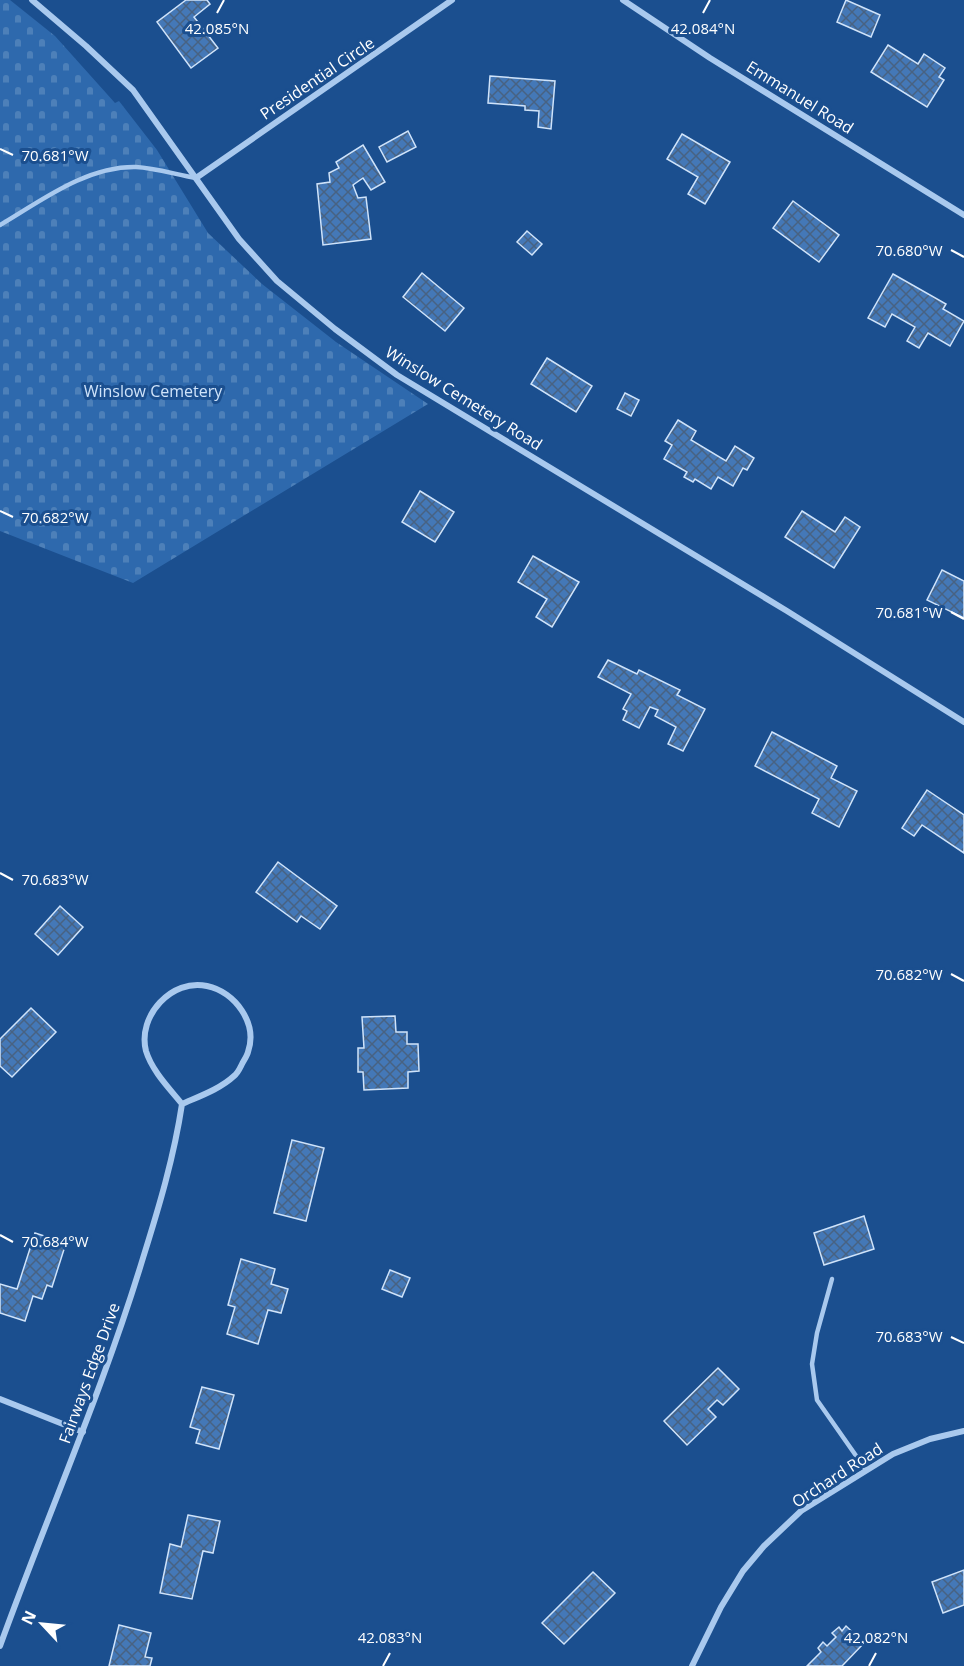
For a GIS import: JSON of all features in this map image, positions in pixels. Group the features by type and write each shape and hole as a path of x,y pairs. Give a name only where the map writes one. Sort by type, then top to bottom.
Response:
{"street":[{"name":"Winslow Cemetery Road","path":"32,0 133,90 239,239 277,281 335,329 397,375 788,611 964,722"},
{"name":"Presidential Circle","path":"196,178 452,0"},
{"name":"Emmanuel Road","path":"624,0 710,58 964,215"},
{"path":"192,985 207,986 221,990 232,998 243,1012 250,1031 249,1051 236,1074 217,1088 182,1104 159,1074 146,1051 146,1024 158,1003 177,989 192,985"},
{"name":"Fairways Edge Drive","path":"0,1646 35,1549 123,1325 165,1188 177,1139 182,1104"},
{"path":"0,1399 83,1431"},
{"name":"Orchard Road","path":"692,1666 721,1607 743,1571 764,1546 801,1511 893,1454 921,1443 964,1431"}],"lane":[{"path":"0,225 91,175 114,169 138,167 196,178"},
{"path":"832,1279 812,1364 817,1400 866,1470"}],"green space":[{"name":"Winslow Cemetery","path":"0,0 10,0 55,36 115,103 119,101 157,150 208,233 262,284 336,342 428,404 133,583 0,531"}],"building":[{"path":"186,0 207,0 210,4 194,17 218,48 191,68 157,22"},
{"path":"846,0 880,15 871,37 837,22"},
{"path":"888,45 918,64 924,54 945,68 939,77 944,80 927,107 871,72"},
{"path":"490,76 555,81 551,129 538,127 539,111 525,110 525,106 488,103"},
{"path":"408,131 416,147 387,162 379,147"},
{"path":"682,134 730,162 705,204 688,194 698,177 667,159"},
{"path":"363,145 385,182 371,190 363,178 353,185 358,198 366,197 371,239 323,245 317,184 330,182 329,173 339,168 336,162"},
{"path":"793,201 839,235 819,262 773,228"},
{"path":"527,231 542,244 532,255 517,242"},
{"path":"422,273 464,308 445,331 403,297"},
{"path":"893,274 946,304 943,309 964,321 950,346 928,333 919,348 907,341 915,327 892,314 885,327 868,318"},
{"path":"547,358 592,386 576,412 531,384"},
{"path":"625,393 639,400 631,416 617,409"},
{"path":"678,420 696,431 691,440 726,461 735,446 754,458 747,470 743,468 733,486 718,477 711,489 695,479 693,482 684,477 687,472 664,459 672,445 665,441"},
{"path":"420,491 454,512 435,542 402,522"},
{"path":"802,511 835,532 845,517 860,527 834,568 785,537"},
{"path":"533,556 579,582 552,627 536,617 547,599 518,582"},
{"path":"942,570 964,581 964,618 927,600"},
{"path":"608,660 637,674 639,670 680,690 677,695 705,709 683,751 668,744 676,727 655,716 658,710 650,707 639,728 623,720 627,711 623,709 631,694 598,677"},
{"path":"772,732 837,766 831,778 857,791 839,827 812,813 819,799 755,766"},
{"path":"927,790 964,815 964,853 922,825 914,836 902,828"},
{"path":"278,862 337,906 320,929 301,916 297,922 256,892"},
{"path":"60,906 83,927 58,955 35,934"},
{"path":"31,1008 56,1032 12,1077 0,1066 0,1039"},
{"path":"395,1016 396,1032 407,1032 407,1044 418,1044 419,1071 408,1072 408,1088 364,1090 363,1072 358,1072 358,1048 364,1048 362,1017"},
{"path":"292,1140 324,1148 306,1221 274,1213"},
{"path":"864,1216 874,1249 824,1265 814,1233"},
{"path":"35,1233 66,1243 52,1287 47,1285 42,1299 33,1296 25,1321 0,1313 0,1284 17,1289"},
{"path":"241,1259 275,1269 271,1284 288,1289 281,1313 268,1310 258,1344 227,1334 235,1307 228,1305"},
{"path":"390,1270 410,1278 402,1297 382,1289"},
{"path":"718,1368 739,1389 723,1405 717,1400 708,1409 716,1417 687,1445 664,1421"},
{"path":"202,1387 234,1395 219,1449 196,1443 200,1430 190,1427"},
{"path":"188,1515 220,1521 213,1553 203,1551 192,1599 160,1593 170,1544 181,1547"},
{"path":"964,1570 964,1605 943,1613 932,1582"},
{"path":"593,1572 615,1593 564,1644 542,1623"},
{"path":"119,1625 151,1633 145,1657 152,1658 150,1666 109,1666"},
{"path":"846,1626 864,1643 842,1666 807,1666 821,1652 818,1648 823,1642 827,1646 836,1637 832,1633 839,1627 842,1631"}]}
